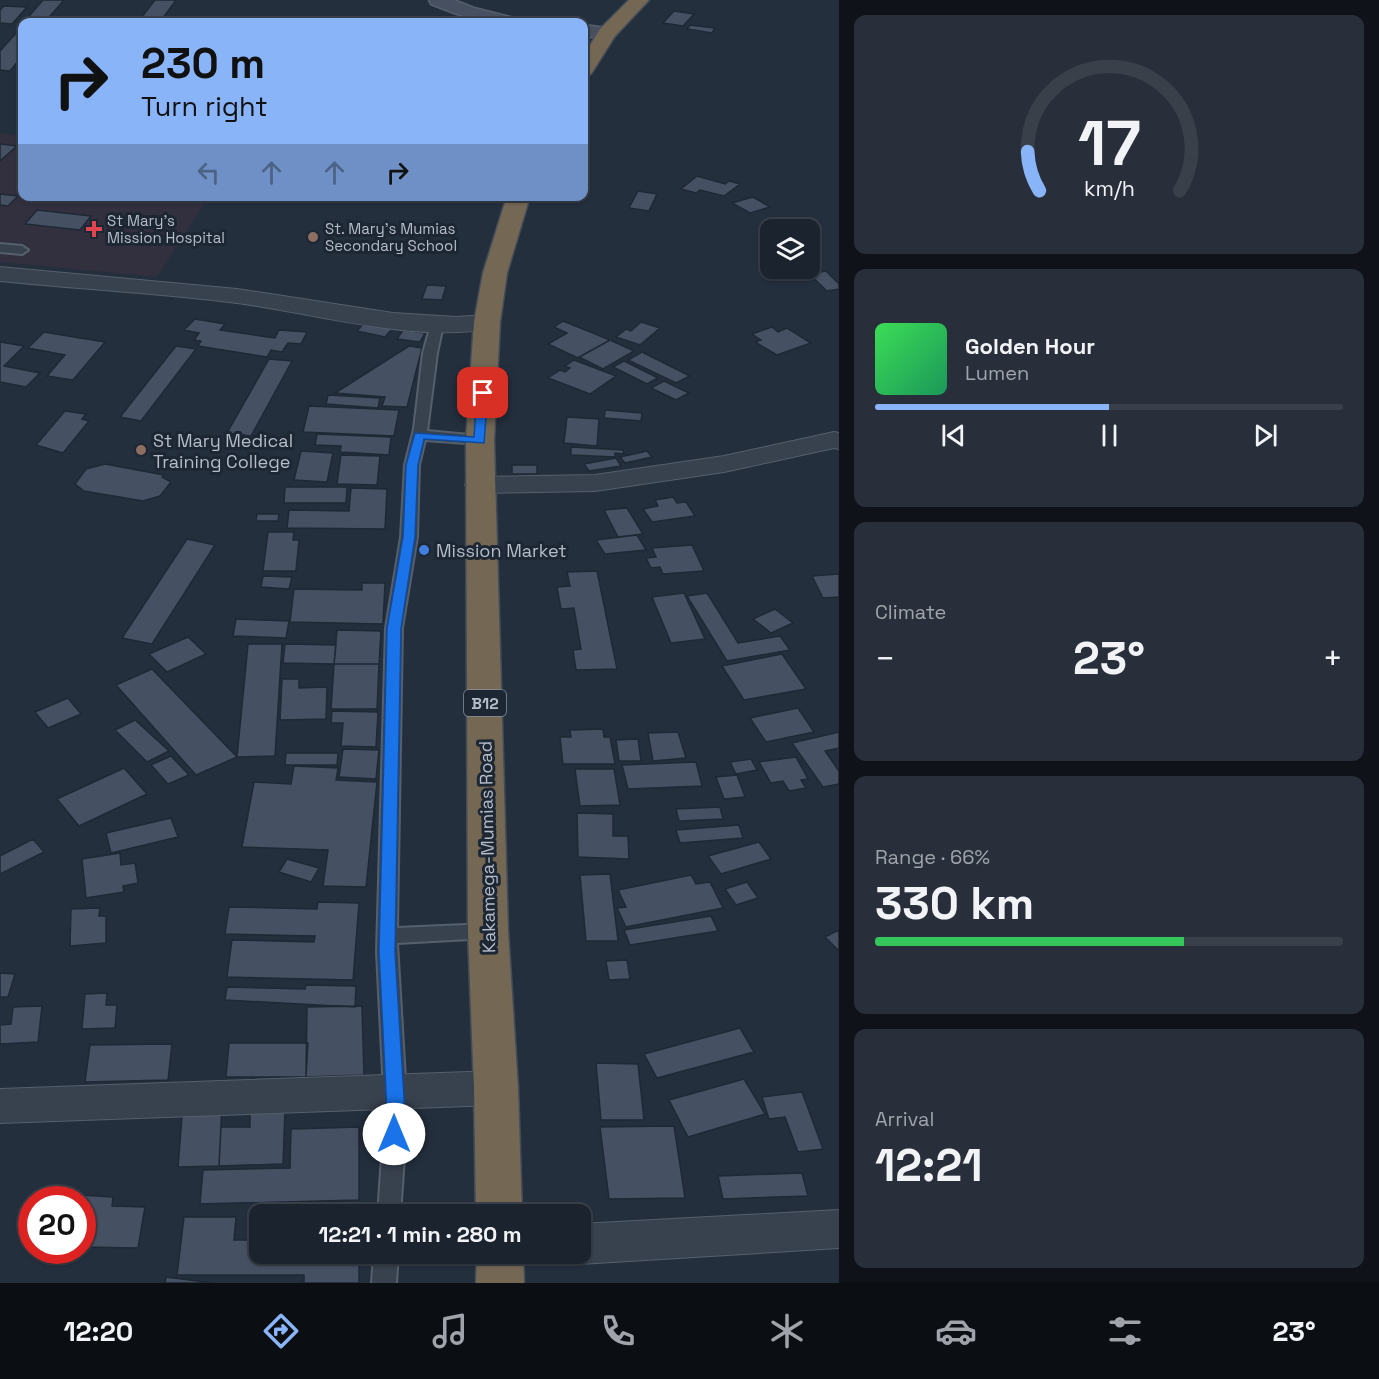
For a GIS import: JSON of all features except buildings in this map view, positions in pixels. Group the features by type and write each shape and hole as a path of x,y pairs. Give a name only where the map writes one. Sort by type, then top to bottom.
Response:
{"highway":[{"path":"589,48 640,0"},
{"name":"Kakamega-Mumias Road","path":"499,1204 496,1088 488,931 480,441 487,322 495,273 517,201"},
{"path":"500,1264 500,1283"}],"street":[{"path":"438,0 467,12 491,18"},
{"path":"588,31 607,33"},
{"path":"0,274 237,296 372,318 437,325 487,322"},
{"path":"480,485 595,483 724,464 837,440"},
{"path":"0,1106 496,1088"},
{"path":"591,1243 839,1228"}],"lane":[{"path":"0,248 22,250"},
{"path":"389,1204 396,1113 393,1092 388,936 394,628 409,537 412,465 419,435 430,353 437,325"},
{"path":"419,435 480,441"},
{"path":"388,936 488,931"},
{"path":"384,1283 385,1264"}],"shaded area":[{"name":"St Mary's Mission Hospital","path":"0,133 18,135 18,201 205,201 157,277 0,262"}],"place":[{"name":"St Mary's Mission Hospital","path":"94,229"},
{"name":"St. Mary's Mumias Secondary School","path":"313,237"},
{"name":"St Mary Medical Training College","path":"141,450"},
{"name":"Mission Market","path":"424,550"}],"route":[{"path":"394,1134 396,1113 393,1092 387,952 394,628 409,537 412,465 419,435 480,441 483,393"}]}
